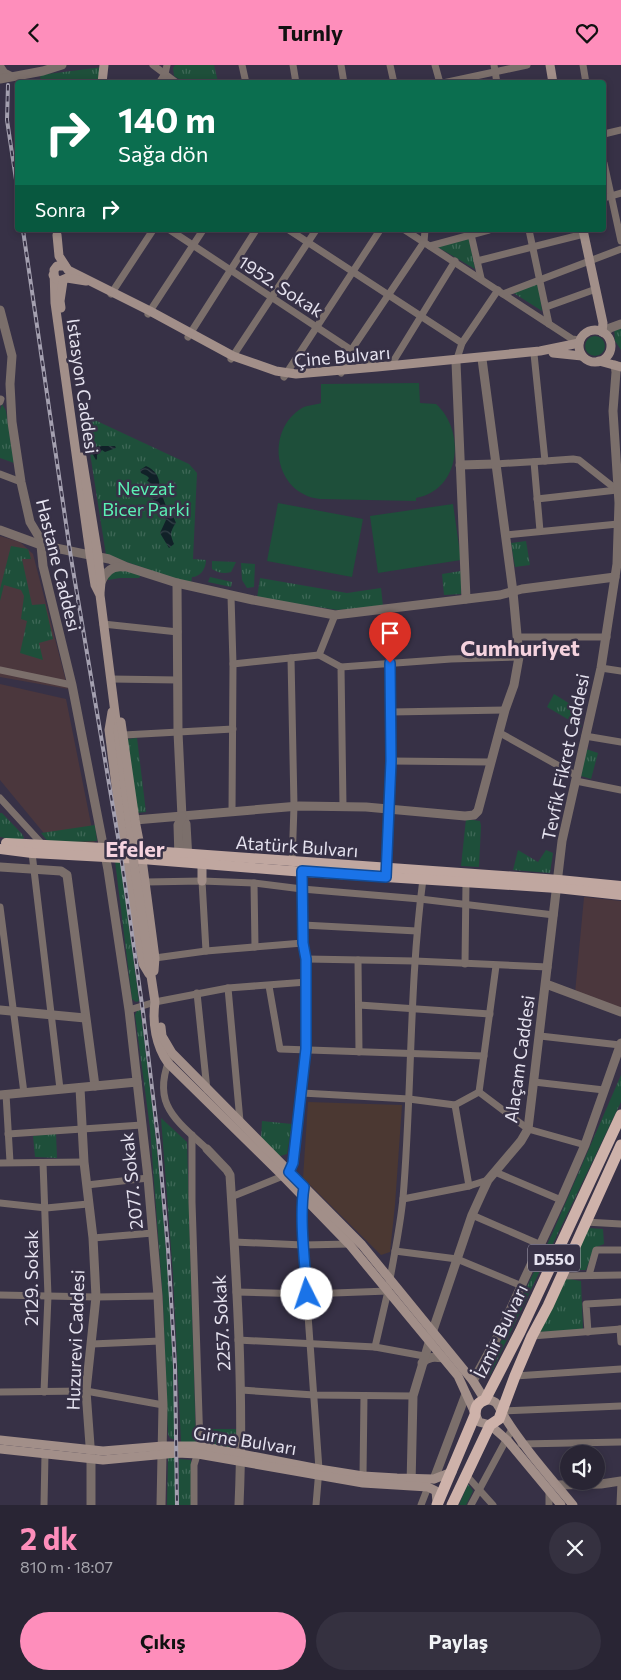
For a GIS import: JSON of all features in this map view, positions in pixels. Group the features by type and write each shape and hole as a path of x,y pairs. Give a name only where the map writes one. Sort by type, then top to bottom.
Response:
{"highway":[{"name":"İzmir Bulvarı","path":"437,1505 475,1415 476,1407 485,1400 520,1332 621,1115"},
{"name":"İzmir Bulvarı","path":"452,1505 490,1425 499,1419 532,1336 548,1306 621,1145"}],"main road":[{"path":"102,80 104,65"},
{"path":"546,65 548,80"},
{"path":"550,65 552,80"},
{"path":"58,232 57,251 65,274 60,301 92,557 101,582 100,595"},
{"name":"Istasyon Caddesi","path":"58,232 52,265 54,303 95,585 100,595 133,854"},
{"path":"581,232 602,323 602,332 610,344 610,351 606,358 591,362 582,356 580,342 587,333 602,332"},
{"path":"53,273 60,265 65,274"},
{"name":"Çine Bulvarı","path":"53,273 56,279 65,274 112,293 232,357 273,375 285,375 296,378 391,365 550,353 582,356"},
{"name":"Çine Bulvarı","path":"342,371 540,351 561,348 580,342"},
{"path":"610,351 619,365"},
{"path":"599,361 619,365"},
{"path":"113,704 121,718 124,735 135,819 133,854 155,1002 162,1036 172,1053 240,1121 388,1291 473,1381 485,1400 497,1403 512,1429 553,1487 561,1505"},
{"path":"0,842 43,849 183,858 202,863 297,867"},
{"path":"0,849 32,853 43,849"},
{"path":"133,854 146,882 155,958 152,981"},
{"name":"Atatürk Bulvarı","path":"183,858 558,884 621,895"},
{"path":"202,863 202,881"},
{"name":"Atatürk Bulvarı","path":"386,873 423,879 466,882 621,886"},
{"path":"155,1002 153,1015 159,1049 168,1063 286,1174"},
{"path":"303,1192 362,1245 458,1376 475,1415 482,1424 490,1425 572,1504"},
{"name":"Girne Bulvarı","path":"0,1440 91,1455 103,1460 162,1450 177,1453 199,1450 319,1472 363,1476 428,1487"},
{"name":"Girne Bulvarı","path":"0,1449 45,1454 91,1455"},
{"name":"Girne Bulvarı","path":"319,1472 363,1483 411,1483 434,1479 452,1472"},
{"path":"428,1487 436,1491 437,1505"}],"street":[{"path":"0,79 43,71 62,65"},
{"path":"153,65 173,80"},
{"path":"161,80 167,65"},
{"path":"242,65 245,80"},
{"path":"293,65 296,80"},
{"path":"341,65 344,80"},
{"path":"390,65 393,80"},
{"path":"435,65 440,80"},
{"path":"452,80 494,68 527,65"},
{"path":"583,65 586,80"},
{"path":"0,67 4,73 10,76"},
{"path":"606,134 621,130"},
{"path":"621,193 607,197 621,241"},
{"path":"112,293 152,232"},
{"name":"1952. Sokak","path":"173,232 377,367"},
{"path":"149,313 202,232"},
{"path":"189,335 255,232"},
{"path":"291,232 462,343"},
{"path":"232,357 315,232"},
{"path":"285,375 379,232"},
{"path":"408,232 572,339 580,342"},
{"path":"425,232 427,244"},
{"path":"342,371 352,349 389,294 427,244 471,232 481,278"},
{"path":"530,232 549,323"},
{"path":"477,261 581,232"},
{"path":"466,599 457,360 462,343 501,292 540,280 621,249"},
{"path":"391,365 455,261"},
{"path":"546,307 594,290"},
{"name":"Hastane Caddesi","path":"0,310 12,356 10,403 21,482 72,685 104,853"},
{"path":"602,332 621,323"},
{"path":"534,354 545,461"},
{"path":"135,819 182,817 294,806 343,806 465,816 474,815 478,811 490,762 514,685 519,657 513,592 482,359"},
{"name":"Tevfik Fikret Caddesi","path":"558,884 562,841 601,668 615,577 619,564 617,428 613,411 616,372 619,365"},
{"name":"Tevfik Fikret Caddesi","path":"615,395 621,385"},
{"path":"0,400 10,403"},
{"path":"460,465 573,459 579,461 617,490"},
{"path":"534,462 540,531"},
{"path":"0,474 21,482"},
{"path":"538,499 617,490"},
{"path":"504,535 618,523"},
{"path":"2,530 36,540 54,548 92,557 177,583 231,596 335,615 500,595 522,589 615,577"},
{"path":"43,566 46,553 54,548"},
{"path":"101,582 107,572 123,566"},
{"path":"177,583 178,732 182,817 186,824 183,858"},
{"path":"231,596 233,664 232,812"},
{"path":"386,873 391,761 389,608"},
{"path":"319,655 335,615"},
{"path":"103,625 178,632"},
{"path":"518,637 607,637"},
{"path":"233,664 319,655 341,667 451,659 519,657"},
{"path":"231,1197 286,1174 293,1163 302,1093 306,1049 307,983 302,925 302,889 297,867 294,806 292,658"},
{"path":"341,667 343,806"},
{"path":"601,668 621,671"},
{"path":"0,669 72,685"},
{"path":"111,679 178,680"},
{"path":"391,712 505,711"},
{"path":"124,735 233,729"},
{"path":"500,733 576,779 621,790"},
{"path":"585,736 621,742"},
{"path":"391,761 490,762"},
{"path":"0,797 43,849"},
{"path":"32,853 60,1089"},
{"name":"2077. Sokak","path":"104,853 129,1010 153,1233 163,1405 161,1505"},
{"path":"0,867 61,871 67,875 95,1086"},
{"path":"375,1347 388,1291 403,1199 415,961 423,879"},
{"path":"146,882 202,881 254,883 420,899 554,915"},
{"path":"202,881 206,951"},
{"path":"465,964 466,882"},
{"path":"254,883 255,947"},
{"name":"Alaçam Caddesi","path":"411,1483 413,1396 423,1359 472,1215 482,1193 488,1180 521,1141 528,1129 558,884"},
{"path":"0,907 24,1093"},
{"path":"302,925 417,931"},
{"path":"155,958 206,951 303,943"},
{"path":"306,959 415,961 548,967"},
{"path":"358,960 359,1052"},
{"path":"479,1092 496,965"},
{"path":"129,1010 197,993 307,983"},
{"path":"546,984 621,1012"},
{"path":"269,986 280,1049 484,1056"},
{"path":"228,989 240,1121"},
{"path":"197,993 207,1090"},
{"path":"359,1005 490,1014"},
{"path":"0,1010 85,1018"},
{"path":"473,1381 499,1334 561,1200 585,1145 621,1044 540,1036"},
{"path":"172,1053 163,1079 166,1107 207,1149"},
{"path":"10,1163 3,1095 138,1082"},
{"path":"534,1082 604,1090"},
{"name":"Huzurevi Caddesi","path":"80,1088 84,1162 93,1238 96,1297 86,1391 91,1455 91,1505"},
{"path":"302,1093 409,1099 455,1105 479,1092"},
{"path":"479,1092 528,1129 585,1145"},
{"path":"455,1105 470,1186 482,1193"},
{"path":"8,1134 142,1125"},
{"path":"192,1135 199,1450 194,1465 194,1505"},
{"name":"2257. Sokak","path":"207,1149 230,1175 241,1390 242,1459 239,1505"},
{"path":"0,1163 84,1162"},
{"name":"2129. Sokak","path":"43,1163 48,1296 44,1392"},
{"path":"495,1172 561,1200"},
{"path":"87,1185 148,1177"},
{"path":"403,1199 470,1186 488,1180"},
{"path":"303,1192 304,1245 319,1472 316,1505"},
{"path":"0,1203 46,1208 88,1204"},
{"path":"472,1215 541,1245"},
{"path":"585,1222 621,1224"},
{"path":"93,1238 153,1233"},
{"path":"234,1242 362,1245"},
{"path":"590,1275 596,1250 621,1250"},
{"path":"395,1251 457,1259 522,1286"},
{"path":"561,1276 621,1275"},
{"path":"236,1292 307,1294 388,1291"},
{"path":"0,1295 158,1296"},
{"path":"588,1332 586,1304 621,1302"},
{"path":"532,1336 620,1329 621,1342"},
{"path":"238,1340 375,1347 423,1359 432,1357 443,1358"},
{"path":"92,1344 160,1341"},
{"path":"515,1376 621,1369"},
{"path":"241,1390 314,1395 413,1396"},
{"path":"0,1392 86,1391 163,1405"},
{"path":"434,1479 466,1394"},
{"path":"363,1476 364,1396"},
{"path":"501,1411 621,1406"},
{"path":"471,1505 512,1429"},
{"path":"522,1444 621,1442"},
{"path":"44,1505 45,1454"},
{"path":"466,1475 493,1505"},
{"path":"605,1483 621,1481 620,1505"},
{"path":"549,1505 553,1487 560,1486"},
{"path":"421,1505 428,1487"},
{"path":"570,1490 572,1504"}],"shaded area":[{"path":"0,536 20,542 33,554 68,689 0,677"},
{"path":"0,684 66,699 95,844 52,843 0,780"},
{"path":"584,897 621,901 621,1010 575,993"},
{"path":"308,1102 402,1105 390,1252 381,1255 303,1178"}],"green space":[{"path":"175,65 214,65 218,80 181,80 174,76 173,68"},
{"path":"103,67 100,80 41,80 40,75"},
{"path":"469,238 475,269 436,246"},
{"path":"538,281 542,311 512,292"},
{"path":"621,325 621,350 615,341 614,327"},
{"path":"595,336 602,339 605,346 602,353 595,356 588,353 585,346 588,339"},
{"path":"419,383 420,403 436,404 446,415 455,443 454,458 450,472 442,484 431,493 416,498 416,501 320,499 304,495 292,486 284,474 279,460 282,431 290,418 302,408 321,403 321,384"},
{"path":"2,404 6,411 14,463 0,458 0,410"},
{"name":"Nevzat Bicer Parki","path":"84,415 189,464 197,473 193,559 206,560 206,563 198,576 192,577 191,584 106,555"},
{"path":"278,503 363,519 352,577 267,561"},
{"path":"453,504 461,560 378,573 370,516"},
{"path":"526,541 530,565 515,567 511,543"},
{"path":"11,546 28,549 31,559 22,559 32,605 45,604 53,639 39,643 43,660 20,653 27,621 21,619 24,596 21,590 4,585 0,601 0,589"},
{"path":"212,561 236,562 231,572 223,573 212,569"},
{"path":"241,563 255,564 254,587 247,588 242,580"},
{"path":"115,568 141,575 139,578 108,580 107,574"},
{"path":"461,571 461,594 444,595 442,574"},
{"path":"210,577 232,582 231,587 208,582"},
{"path":"260,578 347,593 381,588 383,606 338,610 257,598"},
{"path":"554,694 583,712 581,727 547,707"},
{"path":"137,738 146,812 136,813 127,739"},
{"path":"586,749 598,753 591,779 581,776"},
{"path":"0,813 24,838 20,841 0,837"},
{"path":"466,819 480,821 479,867 461,866"},
{"path":"95,825 97,841 49,843 41,833"},
{"path":"518,850 538,862 546,850 553,853 550,873 513,870"},
{"path":"115,861 121,861 139,1001 136,1002 132,999"},
{"path":"140,1007 164,1223 174,1386 175,1440 170,1438 168,1434 163,1301 150,1128 135,1015"},
{"path":"621,1075 621,1102 490,1375 486,1373 552,1234"},
{"path":"161,1118 187,1142 196,1443 181,1442 173,1274"},
{"path":"262,1121 292,1124 287,1154 280,1156 261,1139"},
{"path":"56,1133 57,1158 35,1157 33,1136"},
{"path":"588,1228 603,1229 604,1244 594,1248 586,1270 575,1270 569,1267"},
{"path":"563,1278 581,1281 583,1330 540,1332"},
{"path":"207,1429 236,1429 238,1444 232,1448 207,1444"},
{"path":"176,1454 175,1505 167,1505 168,1457"},
{"path":"179,1459 191,1460 191,1505 179,1505"},
{"path":"468,1484 473,1491 466,1505 459,1505"}],"water":[{"path":"98,446 115,446 116,448 105,452 102,450 97,455 96,460 92,453 94,448"},
{"path":"146,466 157,475 159,490 167,509 176,523 171,533 174,544 169,548 160,533 166,520 159,506 149,495 150,490 147,488 150,484 147,481 149,478 141,473 140,470"}],"railway":[{"path":"8,85 7,120 15,173"},
{"path":"23,232 71,558 120,849 143,1012 159,1147 168,1249 175,1366 177,1505"}],"district":[{"name":"Cumhuriyet","path":"520,647"},
{"name":"Efeler","path":"135,848"}],"route":[{"path":"307,1294 302,1196 304,1187 289,1172 293,1163 306,1049 307,983 303,943 302,871 386,877 391,761 390,663"}]}
